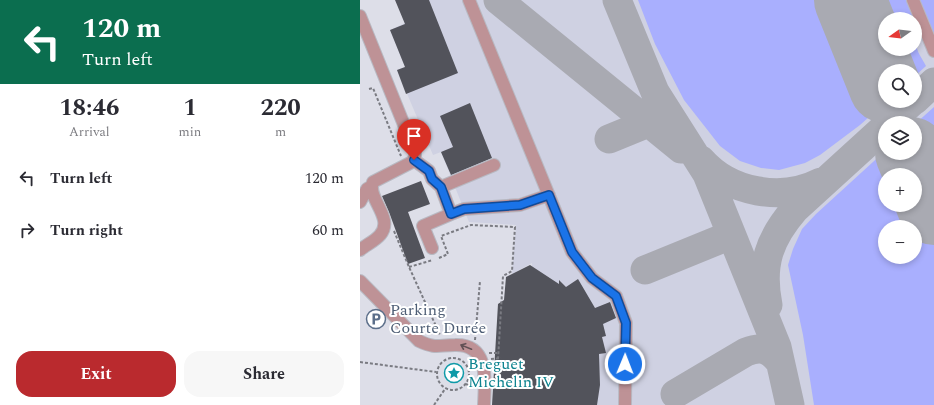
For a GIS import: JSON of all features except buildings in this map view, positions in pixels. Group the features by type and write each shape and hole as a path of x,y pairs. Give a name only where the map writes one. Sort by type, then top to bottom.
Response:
{"street":[{"path":"469,0 572,252 592,278 616,296 626,323 625,405"},
{"path":"913,0 934,51"},
{"path":"360,16 416,152 416,157 412,162 373,182 372,186 367,189 360,202"},
{"path":"414,160 429,171 432,179 441,187 451,214"},
{"path":"441,187 494,165"},
{"path":"360,250 380,235 383,230 384,217 372,186"},
{"path":"432,248 423,226 464,209 520,205 549,195"},
{"path":"360,281 419,341 435,347 460,344 470,348 477,354 483,362 485,371 484,405"}],"path":[{"path":"369,89 373,88 401,157"},
{"path":"409,267 448,254 441,236 471,225 515,227 512,271 503,276 496,382"},
{"path":"394,231 441,337"},
{"path":"471,339 475,342 480,281"},
{"path":"438,338 446,336"},
{"path":"485,349 488,353 498,353"},
{"path":"451,358 461,360 468,368 469,379 463,387 454,391 445,389 438,382 436,372 441,362 451,358"},
{"path":"360,362 436,372"},
{"path":"434,405 445,389"}],"shaded area":[{"path":"401,0 934,0 934,405 522,405 532,263 512,274 516,225 469,222 441,152 433,155 397,70 405,67 390,30 405,23"},
{"path":"638,0 934,0 934,45 922,35 922,12 878,12 878,56 920,56 926,66 922,70 922,64 878,64 879,108 860,125 820,155 805,163 779,170 761,168 740,161 720,146 684,100 655,44"},
{"path":"934,107 934,405 814,405 803,335 788,265 802,229 816,214 878,157 878,160 922,160 922,118"}],"taxiway":[{"path":"498,0 681,149"},
{"path":"617,0 655,92 707,174 777,347 790,405"},
{"path":"922,93 934,82"},
{"path":"897,116 905,108"},
{"path":"609,139 653,121 664,121"},
{"path":"768,305 765,277 766,265 773,242 786,220 795,209 878,133"},
{"path":"701,160 726,180 741,187 757,191 774,193 790,192 821,182"},
{"path":"645,270 731,235"},
{"path":"675,394 746,352 752,350 765,350 772,354 780,362"}],"runway":[{"path":"850,0 878,70"},
{"path":"914,160 934,209"}],"place":[{"name":"Parking Courte Durée","path":"376,319"},
{"name":"Breguet Michelin IV","path":"454,373"}],"route":[{"path":"414,160 429,171 432,179 441,187 451,214 464,209 520,205 549,195 572,252 592,278 616,296 626,323 625,364"}]}
